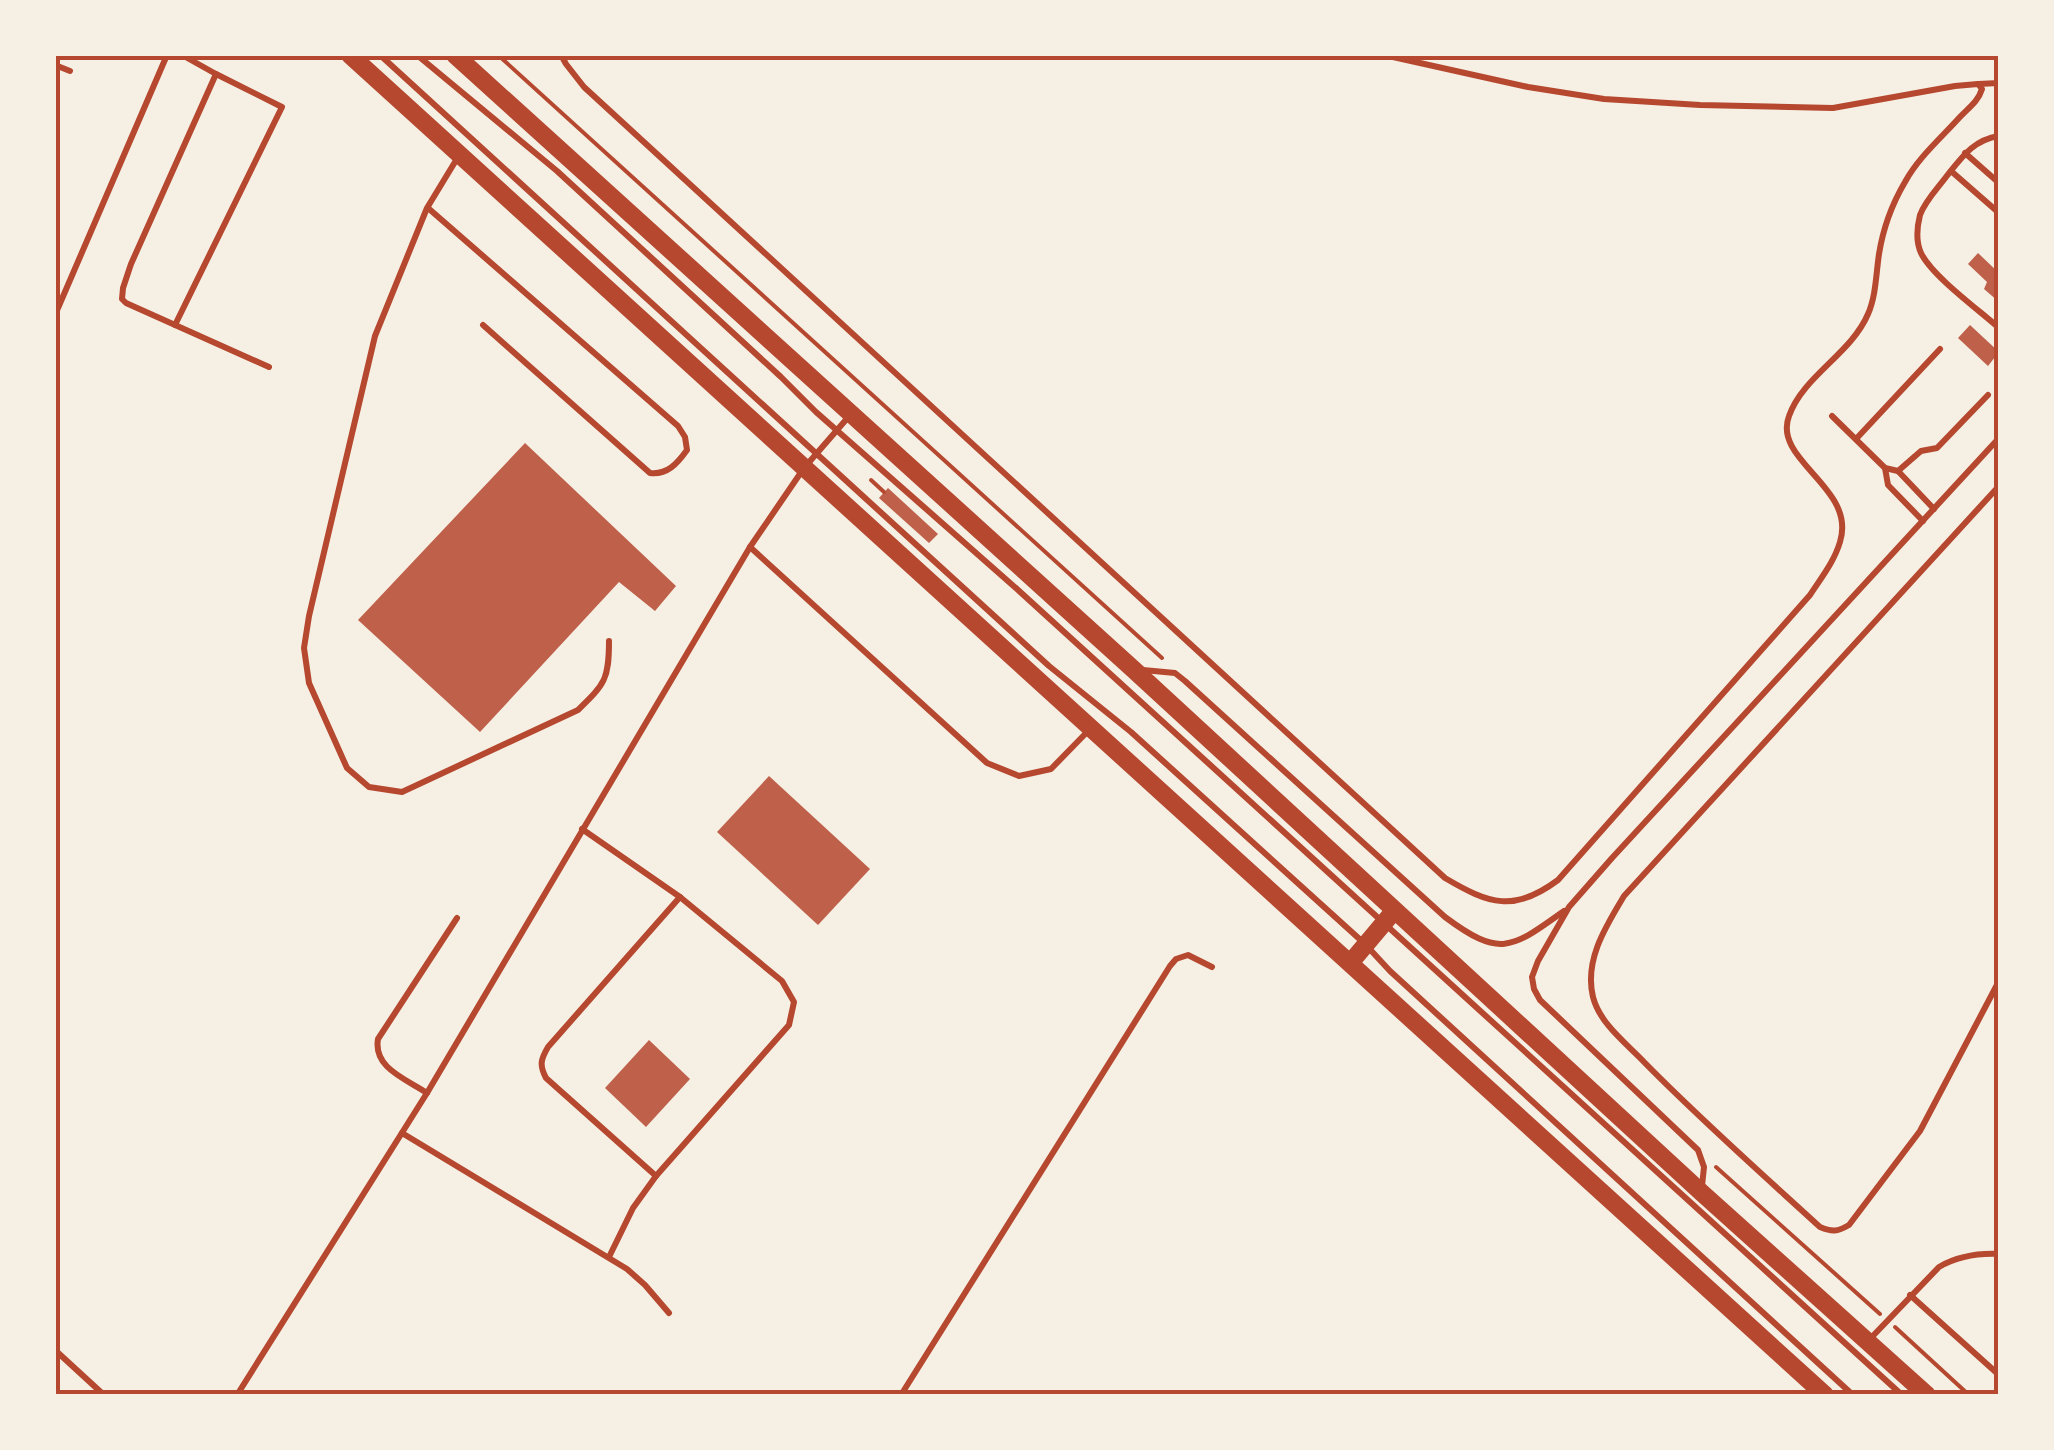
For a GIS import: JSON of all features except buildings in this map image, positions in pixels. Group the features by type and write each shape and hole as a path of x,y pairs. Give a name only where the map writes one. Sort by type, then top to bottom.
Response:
{"main road":[{"path":"350,55 459,156 810,460 1092,727 1825,1395"},
{"path":"455,55 1134,669 1389,917 1927,1395"},
{"path":"1351,962 1389,917"}],"lane":[{"path":"55,315 166,55"},
{"path":"175,325 282,107 182,55"},
{"path":"380,55 810,460 1048,666 1131,732 1853,1395"},
{"path":"417,55 556,171 836,430 1389,917 1902,1395"},
{"path":"561,55 584,87 1446,878 1474,895 1499,902 1531,896 1558,880 1810,595 1833,560 1842,539 1842,522 1824,483 1800,460 1788,439 1786,420 1796,399 1853,340 1868,317 1882,238 1904,183 1919,161 1976,102 1982,88 1978,84"},
{"path":"1384,55 1528,87 1604,99 1700,105 1833,108 1955,86 1999,83"},
{"path":"55,64 70,72"},
{"path":"216,74 121,294 126,303 269,367"},
{"path":"1999,136 1987,138 1965,153 1929,198 1920,215 1917,236 1928,265 1999,328"},
{"path":"1965,153 1999,182"},
{"path":"459,156 427,208 375,336 309,616 304,648 309,684 347,768 369,788 402,792 578,710 598,690 609,671 609,642"},
{"path":"1951,171 1999,213"},
{"path":"427,208 678,426 687,444 681,458 661,474 650,473 482,325"},
{"path":"1856,439 1940,349"},
{"path":"1898,471 1921,450 1937,448 1988,395"},
{"path":"237,1395 427,1093 750,547 810,460 851,414"},
{"path":"1832,416 1885,468 1898,471 1934,509"},
{"path":"1702,1192 1704,1167 1698,1150 1540,1000 1532,977 1538,961 1569,907 1999,438"},
{"path":"1885,468 1888,484 1923,521"},
{"path":"1999,486 1624,896 1595,952 1590,978 1593,998 1607,1025 1675,1094 1830,1232 1848,1225 1920,1131 1999,981"},
{"path":"750,547 987,763 1019,776 1052,769 1092,727"},
{"path":"1134,669 1175,673 1472,937 1487,943 1516,942 1569,907"},
{"path":"582,828 680,896 782,981 794,1002 789,1025 656,1176 609,1257"},
{"path":"656,1176 546,1078 541,1059 548,1046 680,896"},
{"path":"427,1093 389,1069 379,1060 376,1050 378,1039 457,918"},
{"path":"902,1395 1170,966 1188,955 1212,967"},
{"path":"402,1132 609,1257 645,1285 669,1312"},
{"path":"1868,1342 1938,1267 1970,1255 1999,1254"},
{"path":"1910,1296 1999,1375"},
{"path":"55,1350 104,1395"}],"path":[{"path":"498,55 1175,673"},
{"path":"1702,1159 1969,1395"}]}
